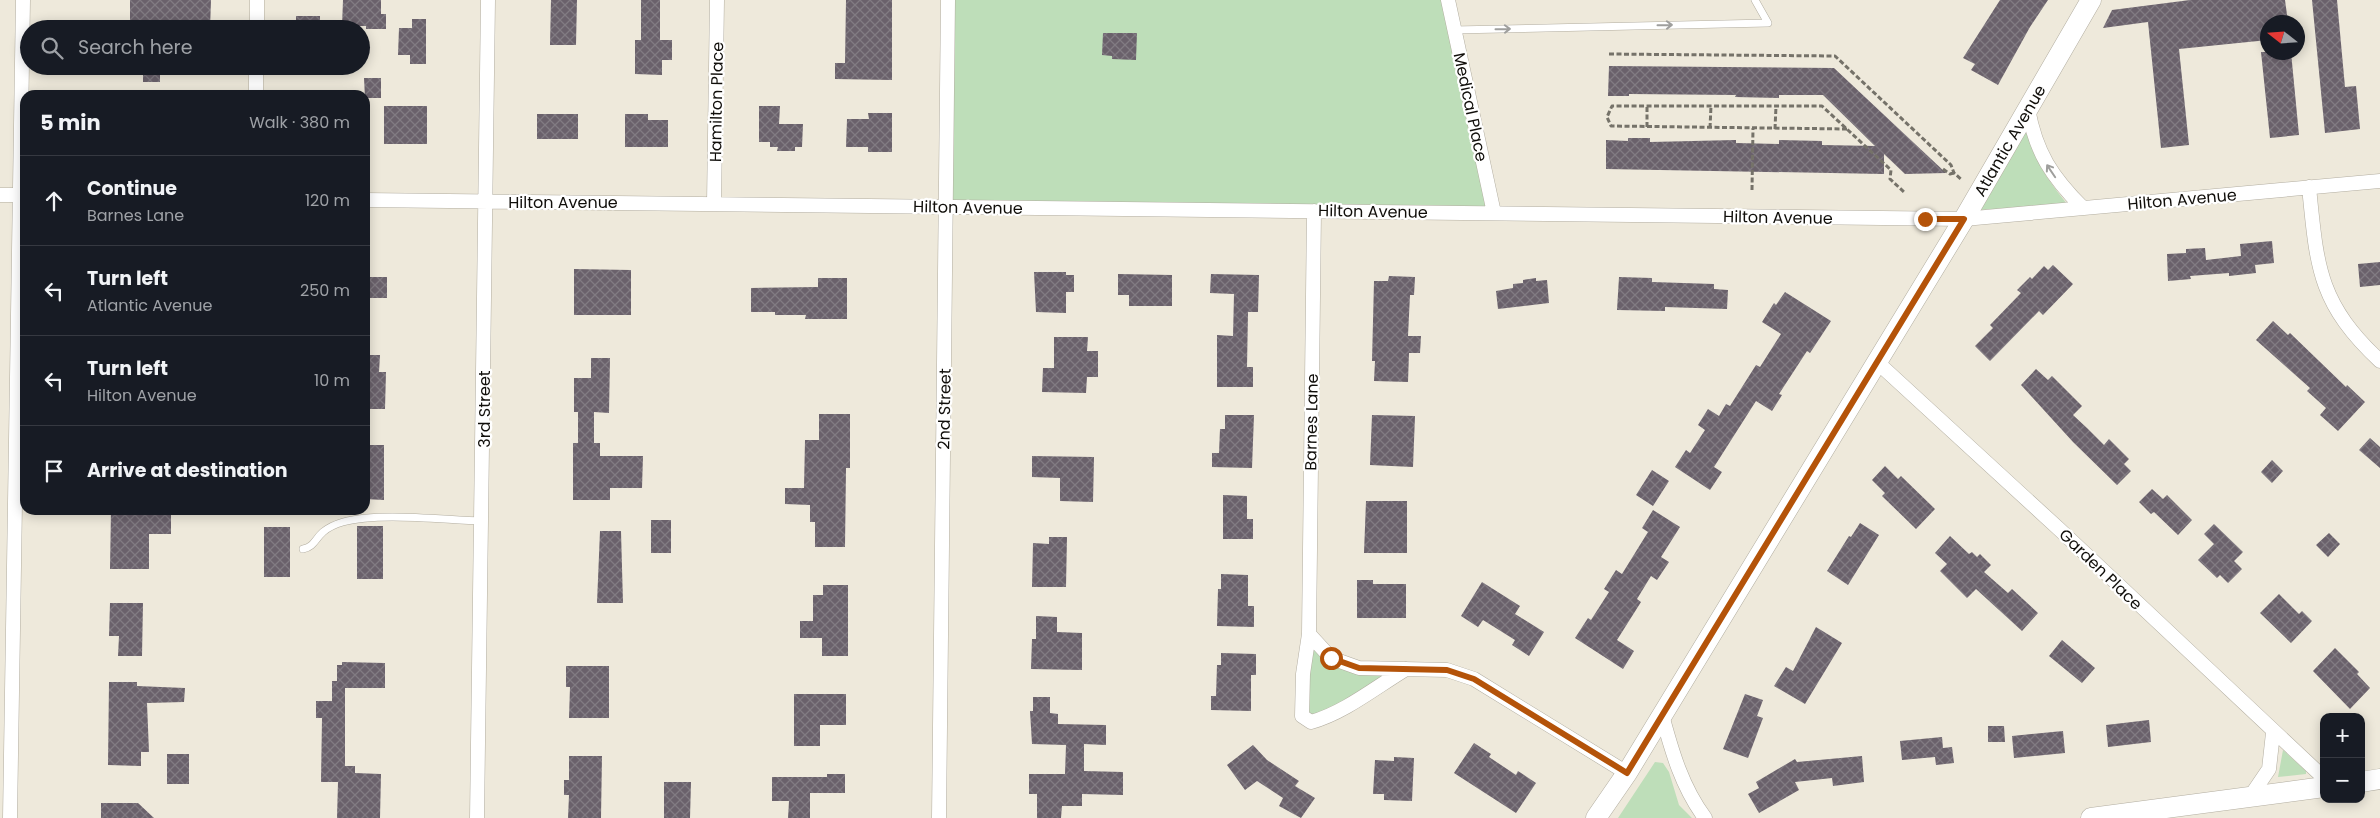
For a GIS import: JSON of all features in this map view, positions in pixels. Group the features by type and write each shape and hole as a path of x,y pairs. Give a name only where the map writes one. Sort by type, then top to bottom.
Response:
{"street":[{"path":"23,0 23,20"},
{"path":"257,0 257,20"},
{"name":"3rd Street","path":"477,818 488,0"},
{"name":"Hamilton Place","path":"714,203 717,0"},
{"name":"2nd Street","path":"939,818 948,0"},
{"name":"Medical Place","path":"1448,0 1494,213"},
{"name":"Atlantic Avenue","path":"1596,818 1627,773 1964,219 2091,0"},
{"path":"23,75 23,90"},
{"path":"256,75 256,90"},
{"path":"2028,109 2031,126 2042,158 2058,181 2083,208"},
{"name":"Hilton Avenue","path":"370,200 1964,219 2380,181"},
{"path":"2309,187 2314,242 2323,285 2345,324 2380,361"},
{"path":"0,195 20,195"},
{"name":"Barnes Lane","path":"1314,211 1308,634 1303,674 1302,716 1311,722 1322,719 1406,669"},
{"path":"10,818 20,299"},
{"name":"Garden Place","path":"1877,362 2059,529 2273,733 2320,774"},
{"path":"1308,634 1331,658 1359,668 1447,670 1474,679 1627,773"},
{"path":"1662,715 1675,762 1695,804 1705,818"},
{"path":"2250,797 2269,769 2273,733"},
{"path":"2365,781 2380,779"},
{"path":"2091,818 2320,788"}],"lane":[{"path":"1454,30 1768,23 1756,0"},
{"path":"303,549 310,547 323,532 334,525 347,521 370,518 482,521"}],"path":[{"path":"1608,54 1834,56 1951,165 1954,173 1962,180"},
{"path":"1847,129 1611,126 1607,117 1612,106 1822,106 1847,129 1891,170 1890,179 1904,192"},
{"path":"1647,106 1647,127"},
{"path":"1710,128 1711,106"},
{"path":"1775,128 1776,106"},
{"path":"1752,190 1753,128"},
{"path":"1943,169 1950,174 1954,173"}],"green space":[{"path":"948,0 1449,0 1494,213 946,202"},
{"path":"2026,127 2042,169 2068,205 1978,210"},
{"path":"1309,634 1331,658 1406,669 1322,719 1302,716"},
{"path":"2283,750 2306,771 2306,774 2278,777"},
{"path":"1655,762 1663,763 1669,772 1679,805 1692,818 1618,818"}],"building":[{"path":"130,0 211,0 210,20 130,20"},
{"path":"343,0 381,0 381,14 386,14 386,29 370,29 370,20 342,20"},
{"path":"551,0 577,0 576,45 550,45"},
{"path":"641,0 660,0 660,40 672,40 672,60 662,60 662,75 635,74 635,40 641,40"},
{"path":"846,0 892,0 892,80 835,79 835,63 845,63"},
{"path":"2000,0 2048,0 2030,27 1998,85 1971,70 1975,64 1963,58"},
{"path":"2190,0 2285,0 2287,15 2260,15 2260,41 2179,49 2189,145 2161,148 2148,22 2103,28 2112,10"},
{"path":"2312,0 2337,0 2345,87 2356,86 2360,129 2325,133"},
{"path":"296,16 320,16 320,20 296,20"},
{"path":"412,19 426,19 426,64 410,64 410,55 398,55 399,28 412,28"},
{"path":"1103,33 1137,33 1136,60 1112,59 1112,56 1102,55"},
{"path":"2262,60 2292,60 2299,135 2270,138"},
{"path":"1609,66 1834,68 1946,173 1905,174 1884,154 1884,174 1606,169 1606,140 1628,141 1628,138 1650,138 1650,142 1736,140 1736,143 1779,144 1779,140 1822,141 1822,145 1875,146 1823,95 1779,95 1779,98 1735,97 1736,95 1629,94 1629,96 1608,96"},
{"path":"143,75 160,75 160,82 143,82"},
{"path":"364,78 381,78 381,98 370,98 370,90 365,90"},
{"path":"384,106 427,106 427,144 384,144"},
{"path":"759,106 780,106 779,124 803,124 802,147 795,147 795,151 777,151 778,147 770,147 770,142 759,142"},
{"path":"868,113 892,113 892,152 868,152 868,147 846,147 847,119 869,119"},
{"path":"537,114 578,114 578,139 537,139"},
{"path":"625,114 648,114 648,120 668,120 668,147 625,147"},
{"path":"2272,241 2274,263 2255,265 2256,273 2229,276 2229,273 2190,276 2191,279 2168,281 2167,254 2186,253 2186,249 2205,248 2206,260 2241,256 2240,244"},
{"path":"2380,262 2380,285 2360,287 2358,264"},
{"path":"2053,265 2073,284 2043,315 2039,311 1990,361 1975,346 1993,328 1990,325 2021,293 2017,290 2030,277 2032,279 2044,266 2048,270"},
{"path":"574,269 631,270 631,315 574,315"},
{"path":"1034,272 1066,272 1066,275 1074,275 1074,292 1066,292 1066,313 1036,312"},
{"path":"1118,274 1172,275 1172,306 1129,306 1129,295 1118,295"},
{"path":"1211,274 1259,275 1258,312 1248,312 1247,367 1253,367 1253,387 1217,387 1217,335 1233,336 1234,294 1210,293"},
{"path":"1389,276 1415,277 1414,295 1410,295 1408,336 1421,336 1420,353 1409,353 1408,382 1374,381 1375,361 1372,361 1374,281 1388,281"},
{"path":"370,277 387,277 387,298 370,298"},
{"path":"1619,277 1652,278 1652,282 1714,284 1714,289 1728,290 1727,309 1665,307 1665,311 1617,310"},
{"path":"818,278 847,278 847,319 805,319 806,315 775,315 775,312 751,312 751,288 818,287"},
{"path":"1536,278 1536,281 1547,280 1549,303 1498,309 1496,291 1513,288 1513,284 1523,283 1523,280"},
{"path":"1785,292 1831,321 1810,353 1807,351 1779,394 1782,395 1772,411 1756,401 1714,467 1722,472 1710,490 1675,467 1686,450 1690,453 1705,430 1698,425 1708,409 1719,416 1726,404 1730,406 1756,365 1760,367 1781,334 1762,322 1774,303 1776,305"},
{"path":"2273,321 2288,335 2290,333 2346,387 2347,385 2365,402 2338,431 2320,415 2326,408 2307,391 2310,388 2256,340"},
{"path":"1054,337 1088,337 1087,351 1098,351 1098,377 1087,377 1086,393 1042,392 1043,368 1054,368"},
{"path":"370,355 380,355 379,372 386,372 385,409 370,409"},
{"path":"591,358 610,358 609,413 594,412 594,443 600,443 600,456 643,456 642,488 610,488 610,500 573,500 573,443 578,443 578,412 574,412 574,378 591,378"},
{"path":"2036,369 2048,380 2052,376 2082,406 2073,415 2104,445 2109,439 2129,459 2124,464 2131,471 2117,485 2073,442 2021,385"},
{"path":"819,414 850,414 850,468 846,468 845,547 815,547 815,522 810,522 810,505 785,504 785,488 804,488 805,440 819,440"},
{"path":"1225,415 1254,415 1252,468 1212,467 1212,453 1219,453 1220,429 1225,429"},
{"path":"1372,415 1415,416 1413,467 1370,465"},
{"path":"2370,438 2380,447 2380,468 2359,450"},
{"path":"370,445 384,445 384,500 370,499"},
{"path":"1032,456 1094,457 1093,502 1060,501 1060,478 1032,477"},
{"path":"2272,460 2283,471 2272,483 2261,472"},
{"path":"1885,466 1898,479 1901,476 1935,509 1916,529 1882,496 1885,493 1872,480"},
{"path":"1652,470 1669,481 1653,506 1636,495"},
{"path":"2152,489 2163,499 2167,495 2192,520 2178,535 2154,512 2151,514 2139,502"},
{"path":"1223,495 1247,496 1247,519 1253,519 1253,539 1223,539"},
{"path":"1366,501 1407,501 1407,553 1364,553"},
{"path":"1653,510 1680,527 1661,557 1669,562 1657,580 1651,576 1637,599 1641,602 1617,640 1634,651 1623,669 1575,638 1588,618 1591,620 1609,592 1604,589 1616,570 1622,574 1648,532 1642,528"},
{"path":"111,515 171,515 171,534 149,534 149,569 110,569"},
{"path":"651,520 671,520 671,553 651,553"},
{"path":"1860,523 1879,535 1848,585 1827,571 1849,536 1851,537"},
{"path":"2214,524 2243,552 2234,561 2242,569 2228,583 2220,575 2217,578 2198,560 2214,544 2204,534"},
{"path":"357,526 383,526 383,579 357,579"},
{"path":"264,527 290,527 290,577 264,577"},
{"path":"600,531 621,531 623,603 597,603"},
{"path":"2329,533 2340,544 2328,557 2316,545"},
{"path":"1950,536 1969,554 1972,552 1977,557 1980,554 1991,565 1984,572 2008,593 2012,589 2038,613 2022,631 1976,589 1967,598 1940,571 1947,564 1935,553"},
{"path":"1049,537 1067,537 1066,587 1032,587 1033,543 1049,544"},
{"path":"1221,574 1248,575 1248,606 1254,606 1254,627 1217,626 1218,589 1221,589"},
{"path":"1357,580 1373,580 1373,584 1406,584 1406,618 1357,618"},
{"path":"1482,582 1520,606 1515,614 1544,632 1529,656 1512,645 1515,640 1483,620 1478,627 1461,616"},
{"path":"823,585 848,585 848,656 822,656 822,638 800,638 800,621 813,621 813,595 823,595"},
{"path":"2279,594 2299,614 2302,611 2312,621 2291,643 2260,613"},
{"path":"110,603 143,603 142,656 118,656 119,636 109,636"},
{"path":"1036,616 1057,617 1057,632 1082,633 1082,670 1031,669 1032,639 1036,639"},
{"path":"1816,627 1842,643 1805,704 1774,686 1786,667 1793,671"},
{"path":"2062,640 2095,668 2082,683 2049,656"},
{"path":"2335,648 2359,672 2357,674 2370,688 2350,709 2313,671"},
{"path":"1221,653 1256,654 1256,675 1251,675 1251,711 1211,710 1211,696 1216,696 1217,665 1221,665"},
{"path":"342,662 385,663 385,688 345,688 345,766 355,766 355,773 381,774 380,818 337,818 338,782 321,782 322,718 316,718 316,701 332,701 332,681 337,681 337,665 342,665"},
{"path":"566,666 609,666 609,718 569,718 570,687 566,687"},
{"path":"109,682 137,682 137,686 185,688 184,702 147,703 149,752 141,752 141,766 108,765"},
{"path":"794,694 846,694 846,725 820,725 820,746 794,746"},
{"path":"1745,694 1763,700 1757,716 1763,718 1748,758 1723,749"},
{"path":"1033,697 1050,697 1050,713 1058,714 1058,724 1106,725 1106,745 1084,744 1084,771 1123,772 1123,795 1082,794 1082,806 1062,806 1061,818 1037,818 1037,794 1029,794 1029,774 1065,774 1066,745 1032,744 1030,711 1033,711"},
{"path":"2149,720 2151,742 2108,747 2106,725"},
{"path":"1988,726 2004,726 2005,742 1988,742"},
{"path":"2063,731 2065,753 2014,758 2012,736"},
{"path":"1942,737 1943,748 1952,747 1954,763 1936,765 1935,757 1902,760 1900,741"},
{"path":"1474,743 1491,754 1489,757 1516,775 1518,771 1536,783 1516,813 1454,773"},
{"path":"1253,745 1267,760 1299,781 1295,786 1315,798 1301,818 1279,806 1283,798 1257,781 1245,790 1227,765"},
{"path":"167,754 189,754 189,784 167,784"},
{"path":"569,756 602,756 601,818 568,818 569,795 564,795 564,780 569,780"},
{"path":"1862,756 1864,782 1833,786 1832,778 1795,782 1799,790 1759,813 1748,794 1759,788 1756,782 1795,759 1797,762"},
{"path":"1394,757 1414,758 1412,801 1384,800 1384,794 1373,794 1375,760 1394,761"},
{"path":"827,774 845,774 845,793 810,793 810,818 788,818 789,801 772,801 772,777 827,777"},
{"path":"664,782 691,782 690,818 664,818"},
{"path":"101,803 138,803 154,818 101,818"}],"route":[{"path":"1331,658 1359,668 1447,670 1474,679 1627,773 1964,219 1925,219"}]}
